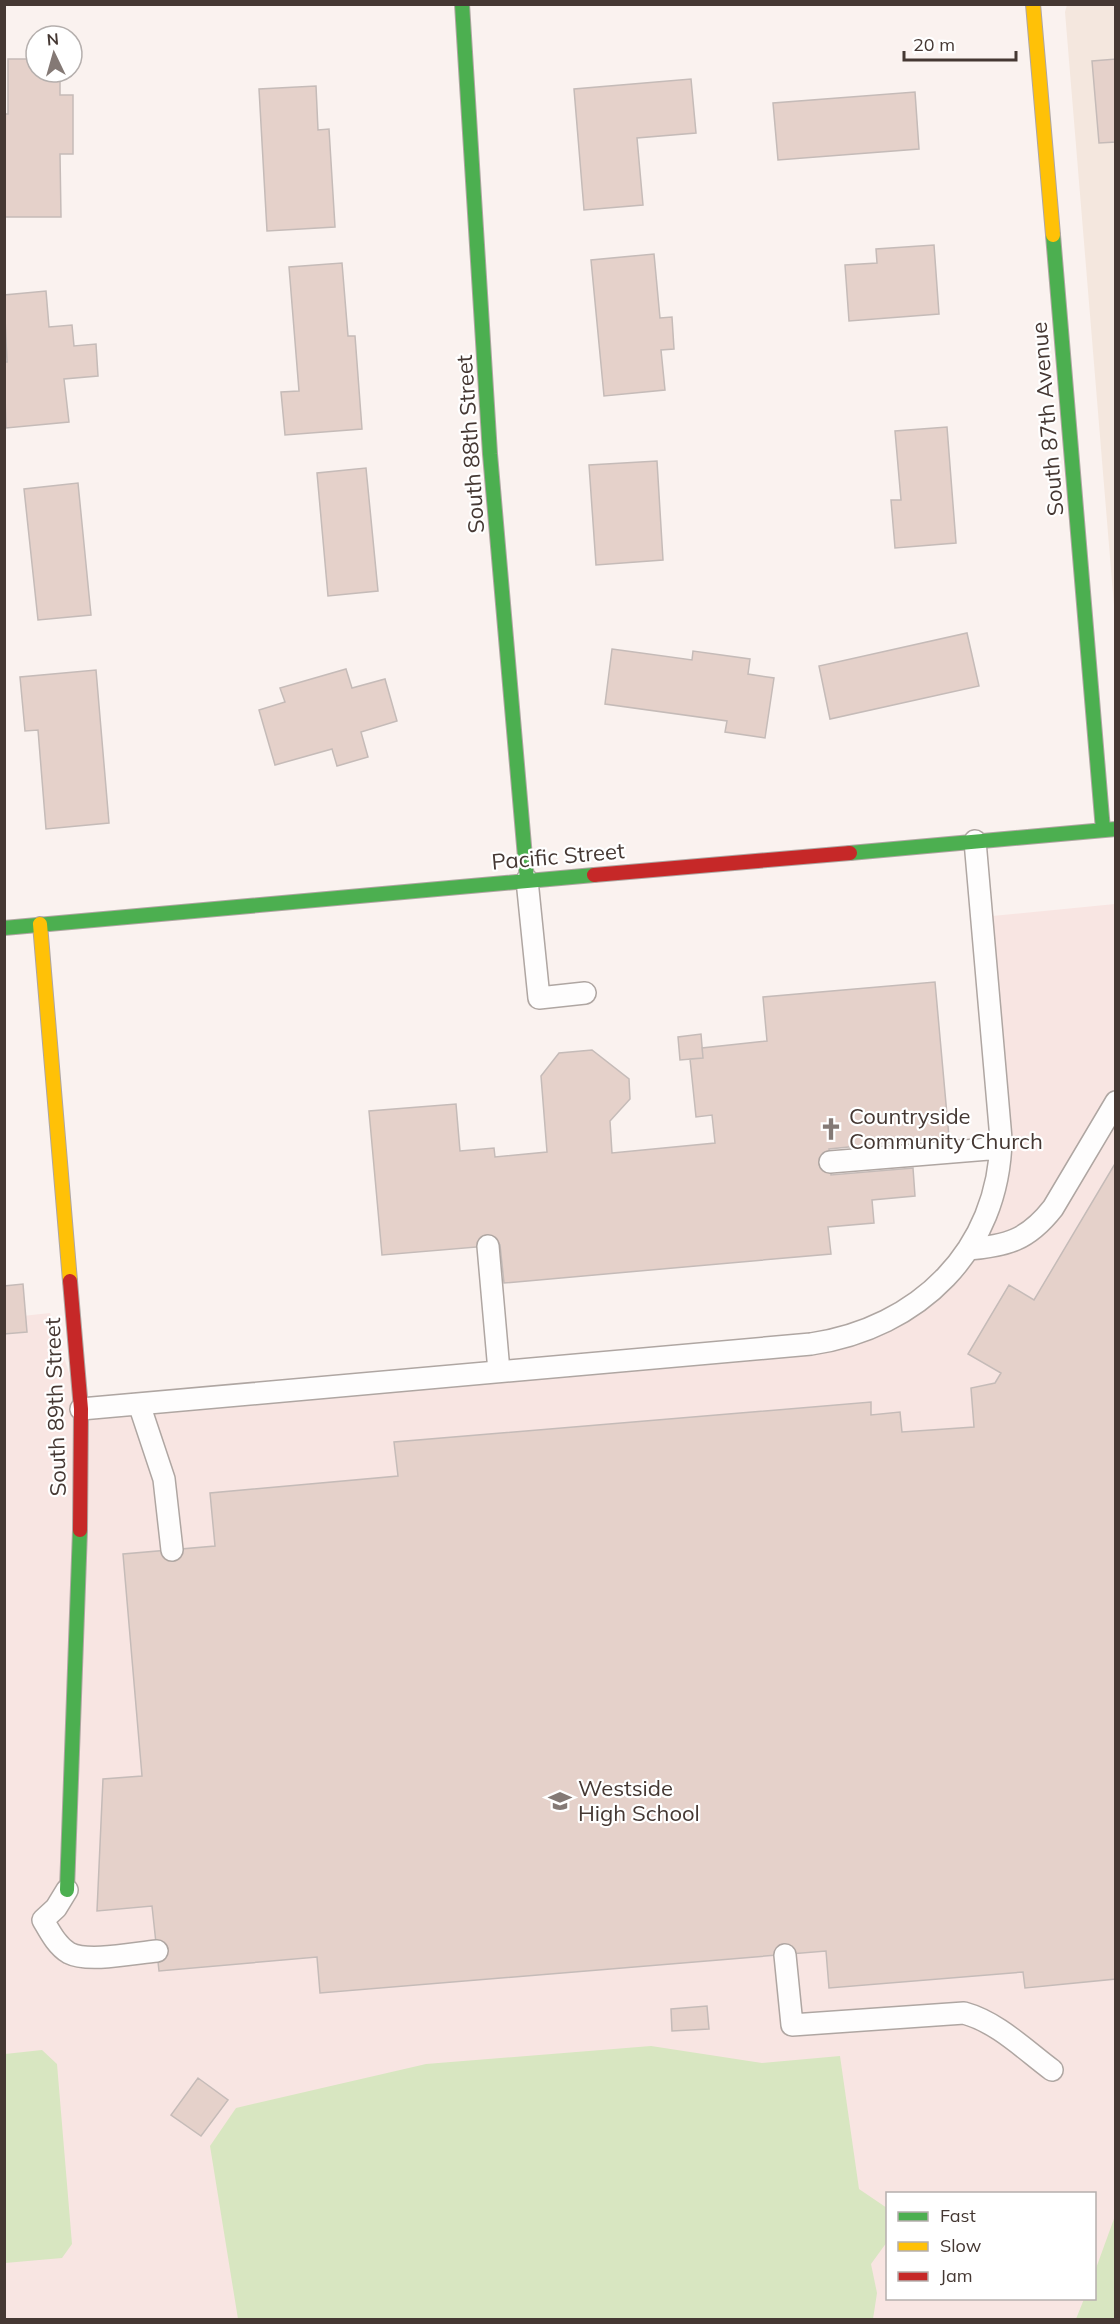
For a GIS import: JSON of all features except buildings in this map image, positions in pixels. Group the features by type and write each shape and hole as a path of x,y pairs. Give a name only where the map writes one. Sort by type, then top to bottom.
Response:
{"street":[{"name":"South 88th Street","path":"462,4 490,454 527,880"},
{"name":"South 87th Avenue","path":"1033,4 1109,829"},
{"name":"Pacific Street","path":"4,928 1109,829"},
{"name":"South 89th Street","path":"40,924 81,1409 80,1514 67,1890"}],"lane":[{"path":"81,1409 835,1340 877,1324 924,1297 941,1283 968,1250 994,1197 999,1172 1001,1148 975,841"},
{"path":"527,880 539,998 585,993"},
{"path":"968,1250 1012,1242 1041,1222 1053,1208 1116,1102"},
{"path":"830,1162 1001,1148"},
{"path":"488,1246 499,1371"},
{"path":"139,1404 164,1479 172,1550"},
{"path":"67,1890 56,1908 43,1920 57,1942 69,1953 84,1957 157,1951"},
{"path":"785,1955 792,2025 964,2013 977,2016 994,2026 1052,2070"}],"shaded area":[{"path":"1067,5 1115,5 1115,618 1065,12"},
{"name":"Westside High School","path":"1115,904 1115,2319 5,2319 4,1318 50,1313 80,1408 811,1344 924,1297 996,1191 982,917"}],"green space":[{"path":"651,2046 762,2063 840,2056 859,2189 886,2207 886,2243 871,2264 877,2293 873,2319 238,2319 210,2146 236,2108 426,2064"},
{"path":"42,2050 57,2064 72,2244 62,2258 5,2263 5,2054"},
{"path":"1115,2216 1115,2319 1076,2319 1084,2300 1096,2300 1096,2268"}],"traffic: fast":[{"path":"462,4 490,454 527,880"},
{"path":"1053,235 1103,830"},
{"path":"850,853 1116,829"},
{"path":"4,928 594,875"},
{"path":"67,1890 80,1530"}],"traffic: slow":[{"path":"1033,4 1053,235"},
{"path":"40,924 70,1281"}],"traffic: jam":[{"path":"594,875 850,853"},
{"path":"70,1281 81,1409 80,1530"}],"place":[{"name":"Countryside Community Church","path":"831,1129"},
{"name":"Westside High School","path":"560,1801"}]}
